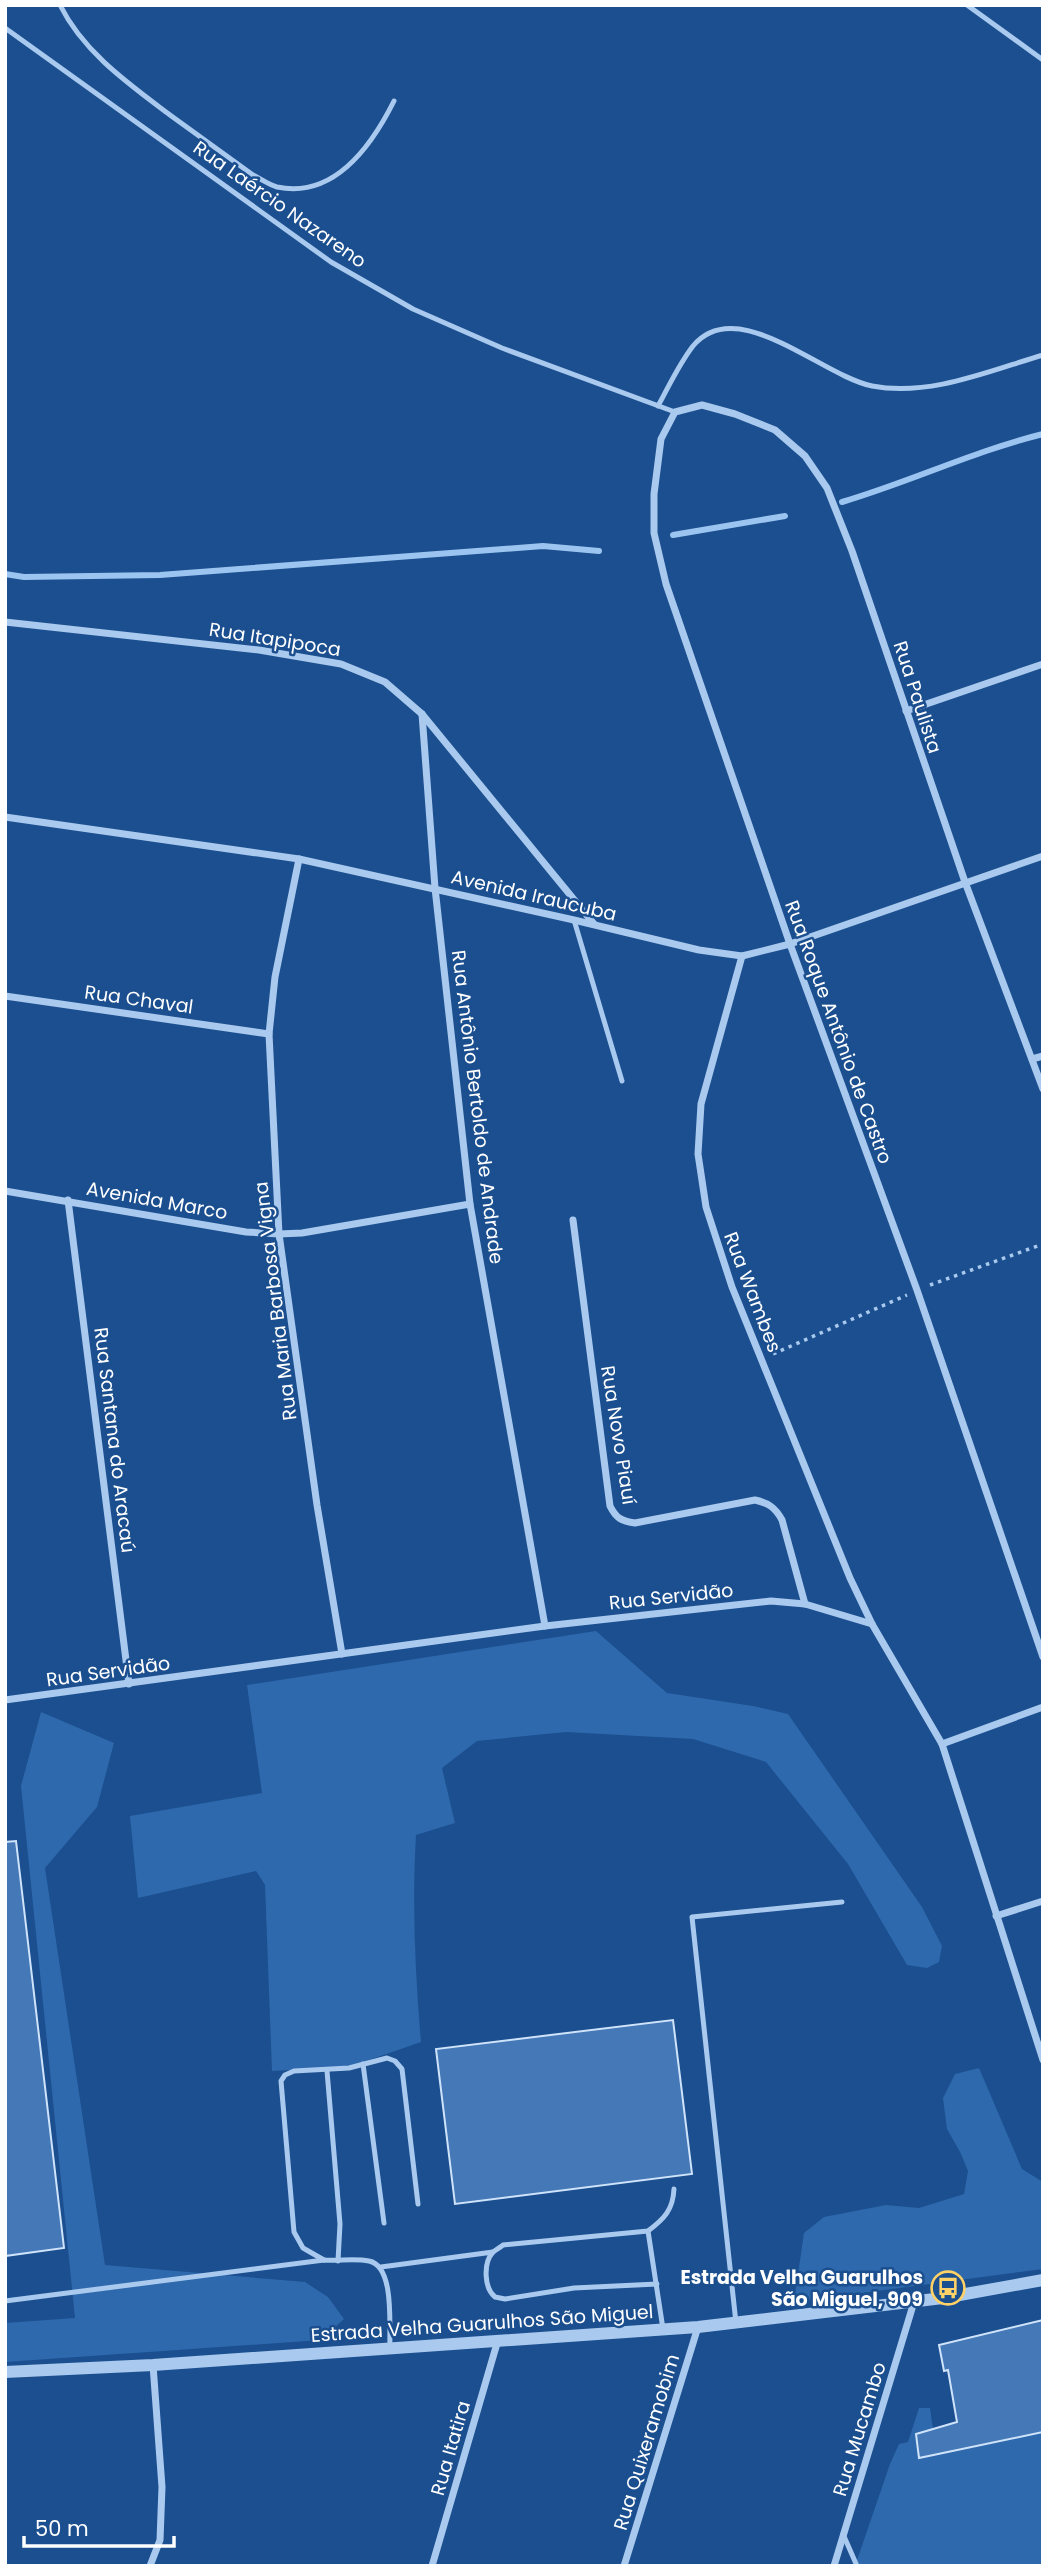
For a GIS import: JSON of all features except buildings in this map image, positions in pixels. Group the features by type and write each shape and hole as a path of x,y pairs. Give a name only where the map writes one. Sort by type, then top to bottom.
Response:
{"street":[{"name":"Rua Paulista","path":"675,412 702,405 735,414 775,430 805,456 827,488 852,551 965,882 1043,1089"},
{"name":"Rua Roque Antônio de Castro","path":"675,412 661,439 654,495 654,533 666,584 790,944 917,1290 1043,1657"},
{"name":"Rua Itapipoca","path":"5,622 259,650 341,664 385,682 422,714 595,925"},
{"path":"906,711 1043,664"},
{"name":"Rua Antônio Bertoldo de Andrade","path":"422,714 435,888 470,1204 545,1626"},
{"name":"Avenida Iraucuba","path":"5,817 299,859 699,950 742,956 790,944 1043,856"},
{"name":"Rua Maria Barbosa Vigna","path":"299,859 275,977 269,1034 279,1234 317,1505 342,1654"},
{"name":"Rua Wambes","path":"742,956 701,1104 698,1154 706,1207 732,1287 850,1578 872,1624"},
{"name":"Rua Chaval","path":"5,996 269,1034"},
{"path":"1032,1059 1043,1056"},
{"name":"Avenida Marco","path":"5,1191 246,1232 279,1234 302,1233 470,1204"},
{"name":"Rua Santana do Aracaú","path":"68,1200 130,1684"},
{"name":"Rua Novo Piauí","path":"573,1220 610,1506 616,1516 635,1523 755,1500 766,1502 776,1509 782,1520 805,1604"},
{"name":"Rua Servidão","path":"5,1700 545,1626 771,1601 805,1604 872,1624"},
{"path":"872,1624 942,1744 1043,2060"},
{"path":"942,1744 1043,1707"},
{"path":"996,1916 1043,1901"},
{"name":"Estrada Velha Guarulhos São Miguel","path":"5,2372 153,2365 698,2327 914,2302 1043,2280"},
{"name":"Rua Mucambo","path":"834,2566 914,2302"},
{"name":"Rua Quixeramobim","path":"624,2566 698,2327"},
{"name":"Rua Itatira","path":"432,2566 498,2340"},
{"path":"150,2566 160,2540 162,2487 153,2365"}],"lane":[{"path":"60,5 99,58 128,84 253,175 274,187 298,189 321,183 346,168 365,149 394,101"},
{"path":"967,5 1043,60"},
{"name":"Rua Laércio Nazareno","path":"5,28 331,262 413,309 502,348 675,412"},
{"path":"658,406 694,345 711,332 731,327 759,332 835,372 871,386 908,388 945,384 1043,355"},
{"path":"574,920 622,1081"},
{"path":"736,2323 692,1917 842,1902"},
{"path":"324,2260 303,2248 294,2232 281,2081 285,2075 294,2071 327,2071 387,2058 395,2061 402,2068 418,2204"},
{"path":"363,2064 384,2223"},
{"path":"327,2071 340,2224 338,2261"},
{"path":"657,2284 574,2288 505,2299 495,2297 487,2287 487,2263 493,2252 503,2245 648,2231 665,2218 674,2203 674,2189"},
{"path":"648,2231 663,2330"},
{"path":"381,2267 493,2252"},
{"path":"5,2301 324,2260 370,2261 381,2267 387,2278 390,2347"},
{"path":"843,2534 857,2566"}],"path":[{"path":"762,1359 917,1290 1043,1244"}],"shaded area":[{"path":"596,1631 667,1693 788,1714 922,1907 942,1946 939,1962 927,1968 907,1965 848,1864 766,1762 693,1739 566,1732 477,1741 442,1768 455,1823 416,1835 415,1938 421,2042 349,2067 272,2071 265,1885 256,1871 138,1898 130,1816 262,1793 247,1685"},
{"path":"41,1712 114,1743 97,1807 45,1868 105,2265 305,2282 328,2297 344,2319 321,2340 5,2362 5,2323 75,2318 21,1786"},
{"path":"979,2068 1022,2169 1043,2182 1043,2269 794,2302 804,2233 824,2217 886,2205 919,2208 964,2194 968,2171 947,2129 943,2098 955,2074"},
{"path":"919,2408 930,2408 933,2429 916,2434 919,2458 1043,2432 1043,2566 855,2566 890,2464 899,2444 908,2442"}],"waterway":[{"path":"842,502 992,449 1043,434"},
{"path":"673,535 785,516"},
{"path":"5,574 24,577 160,575 543,546 599,551"}],"place":[{"name":"Estrada Velha Guarulhos São Miguel, 909","path":"948,2288"}]}
